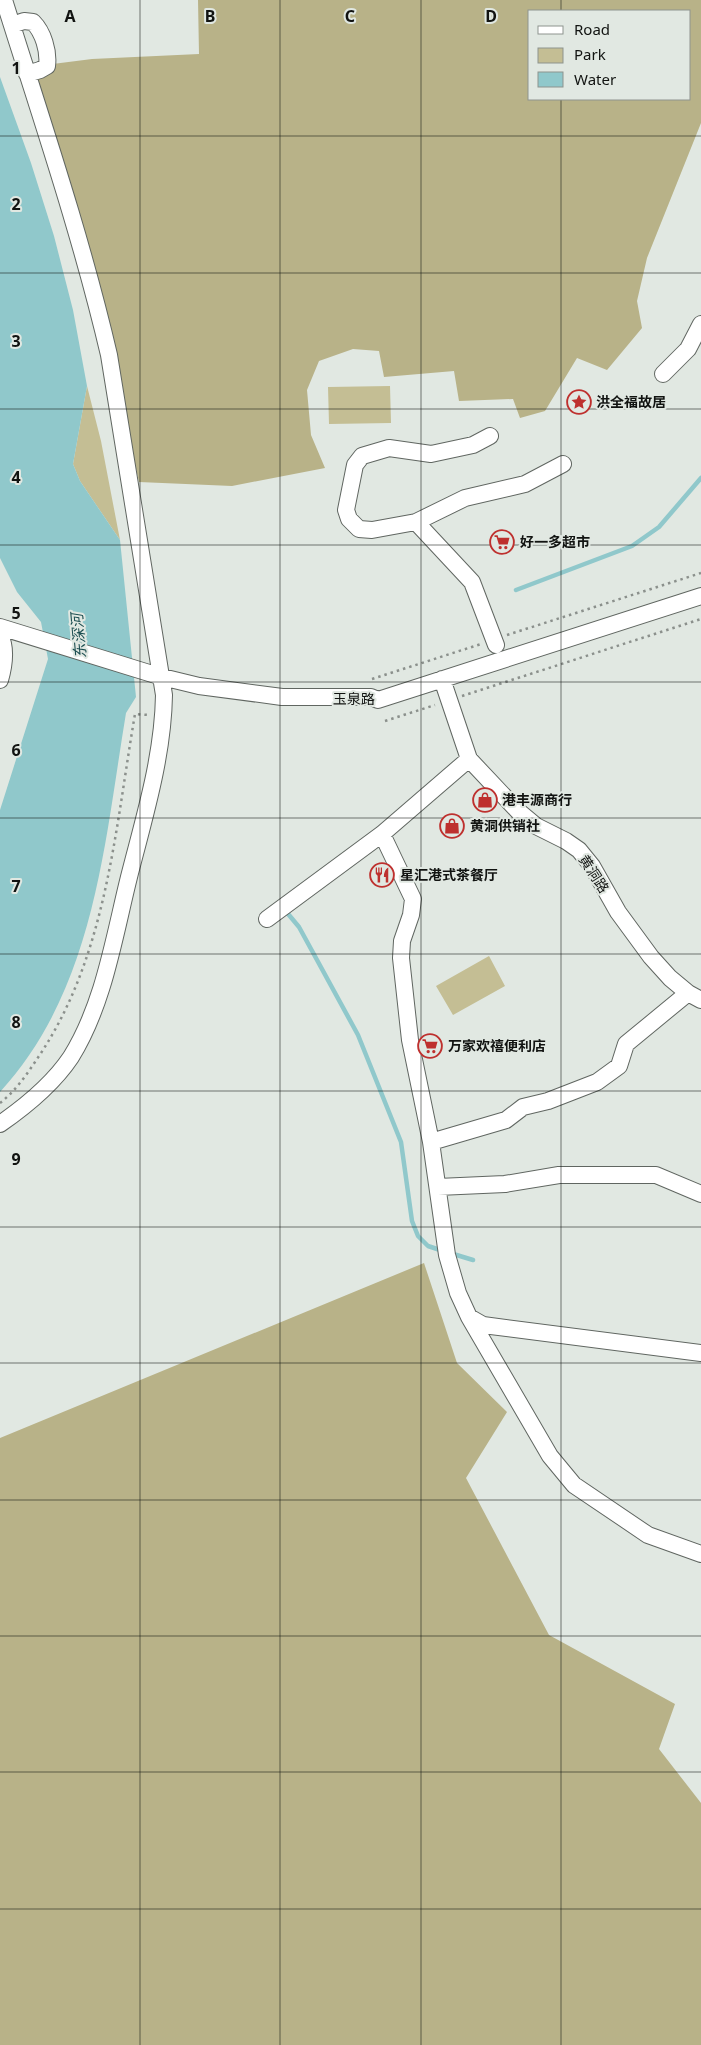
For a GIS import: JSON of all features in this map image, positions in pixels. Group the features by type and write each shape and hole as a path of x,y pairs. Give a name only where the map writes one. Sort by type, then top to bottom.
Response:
{"street":[{"path":"0,1124 31,1101 60,1071 79,1042 94,1005 110,951 160,745 164,715 162,677 109,355 83,256 4,0"},
{"path":"12,26 24,22 33,22 39,28 48,56 47,66 27,74"},
{"path":"663,374 688,349 701,324"},
{"path":"490,436 473,445 431,454 389,448 362,456 355,465 346,510 349,519 359,529 372,530 416,522 465,498 525,484 563,464"},
{"path":"416,522 472,582 495,641"},
{"name":"玉泉路","path":"0,627 162,677 199,686 282,697 328,699 371,697 378,700 701,596"},
{"path":"0,635 5,654 4,669 0,680"},
{"name":"黄洞路","path":"442,679 469,759 518,811 536,826 566,841 579,850 592,866 618,912 651,957 670,978 695,996"},
{"path":"267,919 382,834 469,759"},
{"path":"382,834 413,898 411,915 402,941 401,958 410,1040 431,1142 447,1256 458,1292 469,1317 550,1456 574,1485 648,1535 701,1554"},
{"path":"431,1142 506,1120 523,1107 548,1101 597,1082 619,1066 626,1044 695,996"},
{"path":"438,1187 505,1184 559,1175 656,1175 701,1194"},
{"path":"469,1317 483,1325 701,1353"}],"path":[{"path":"372,679 495,641 701,572"},
{"path":"460,697 701,619"},
{"path":"385,721 441,703"},
{"path":"0,1103 21,1082 47,1044 84,967 101,910 135,714 153,715"}],"green space":[{"path":"87,386 101,441 120,540 80,481 73,464"},
{"path":"390,386 391,423 329,424 328,387"},
{"path":"489,956 505,986 453,1015 436,986"}],"shaded area":[{"path":"198,0 701,0 701,123 647,258 637,301 642,328 607,370 577,358 545,411 520,418 513,399 459,401 454,371 384,377 379,351 353,349 319,361 307,390 311,435 325,468 232,486 139,482 89,262 29,67 92,59 199,54"},
{"path":"424,1263 457,1363 507,1412 466,1478 549,1635 675,1704 659,1749 701,1803 701,2045 0,2045 0,1438"}],"water":[{"name":"东深河","path":"0,77 31,163 54,236 73,310 87,386 73,464 80,481 120,540 136,697 126,713 102,864 76,961 57,1007 32,1051 0,1092 0,810 48,659 41,622 17,592 0,558"}],"waterway":[{"path":"516,590 632,546 659,527 701,478"},
{"path":"284,909 299,927 358,1035 401,1142 412,1221 418,1236 428,1246 443,1251"},
{"path":"450,1253 473,1260"}],"place":[{"name":"洪全福故居","path":"579,402"},
{"name":"好一多超市","path":"502,542"},
{"name":"港丰源商行","path":"485,800"},
{"name":"黄洞供销社","path":"452,826"},
{"name":"星汇港式茶餐厅","path":"382,875"},
{"name":"万家欢禧便利店","path":"430,1046"}]}
